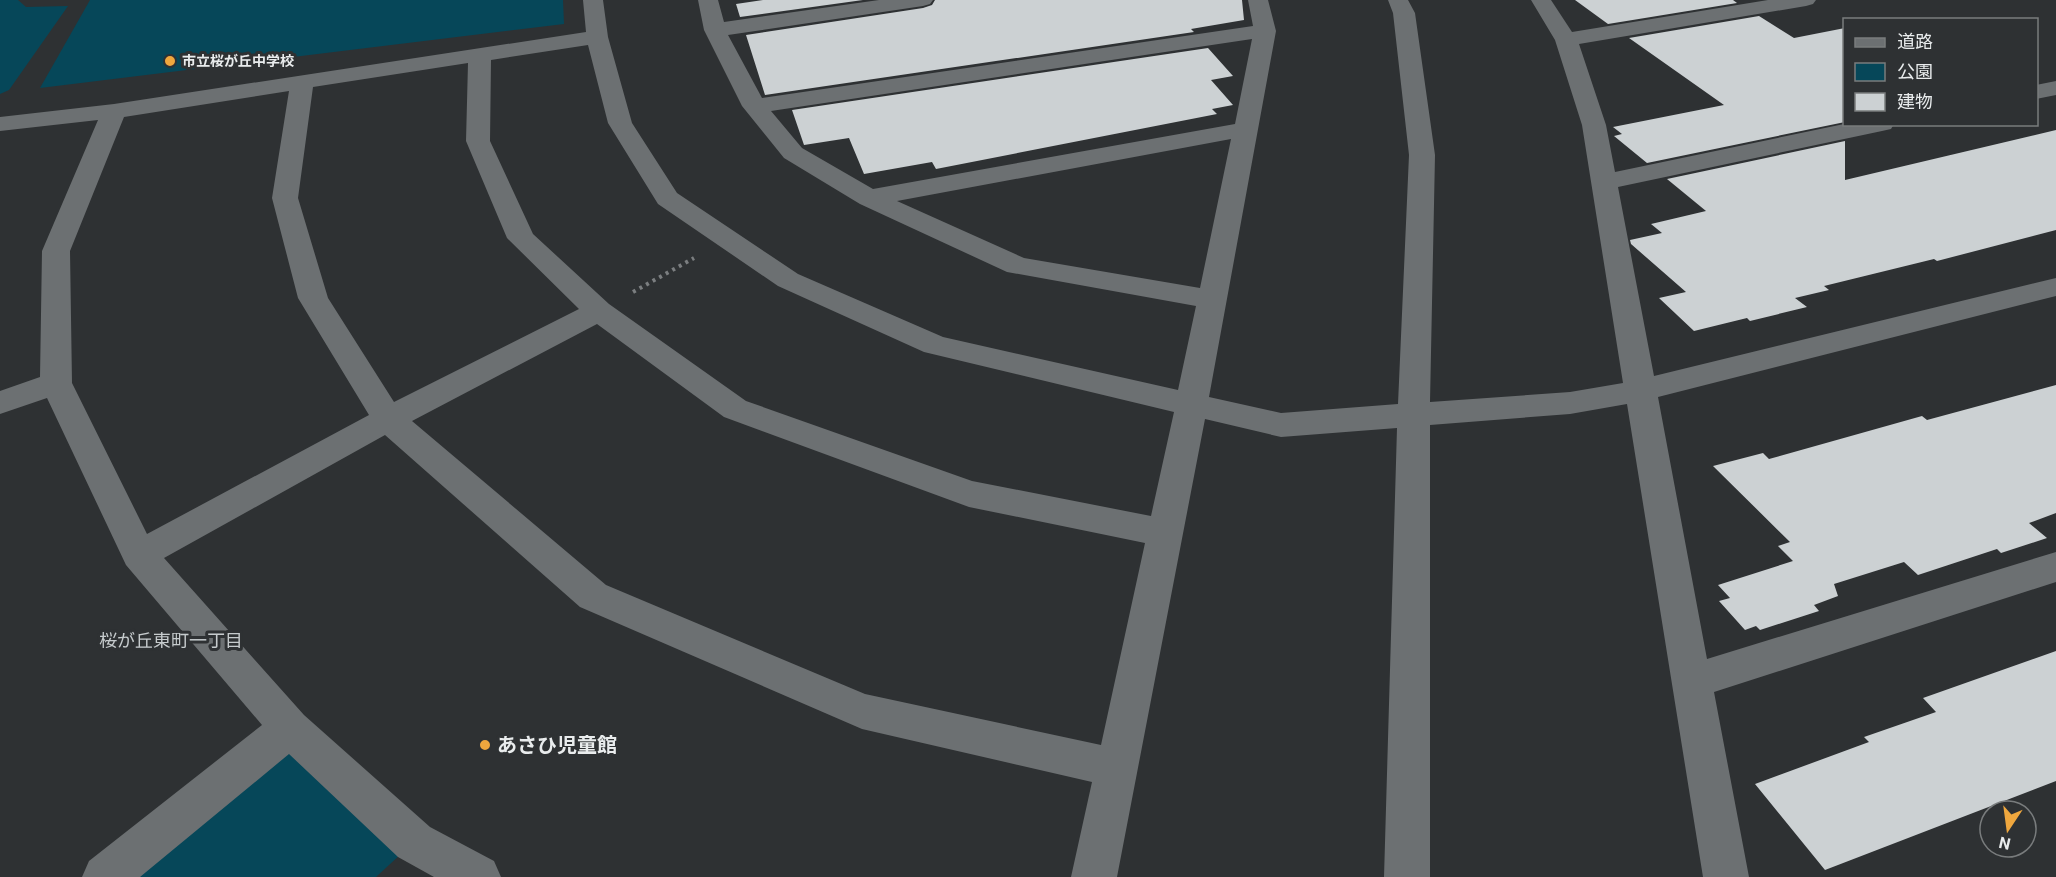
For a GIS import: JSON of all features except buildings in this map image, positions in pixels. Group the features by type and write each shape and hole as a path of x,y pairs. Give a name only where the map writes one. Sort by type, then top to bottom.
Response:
{"street":[{"path":"593,0 597,37 621,123 667,198 788,280 934,345 1281,425 1414,413 1570,403 1639,391 2056,287"},
{"path":"708,0 715,30 754,106 793,153 869,198 1017,266 1212,299"},
{"path":"715,30 923,0"},
{"path":"1094,877 1265,32 1258,0"},
{"path":"1398,0 1404,13 1422,155 1414,413 1407,877"},
{"path":"1541,0 1566,40 1594,125 1726,877"},
{"path":"1566,40 1806,0"},
{"path":"754,106 1265,32"},
{"path":"0,124 114,111 597,37"},
{"path":"480,55 478,141 521,238 598,311 735,409 969,494 1165,533"},
{"path":"302,82 285,198 313,298 388,419 592,596 862,711 1117,768"},
{"path":"2038,92 2056,88"},
{"path":"114,111 57,251 56,383 139,555 290,728 414,842 478,877"},
{"path":"1604,182 1872,126"},
{"path":"869,198 1246,129"},
{"path":"139,555 388,419 598,311"},
{"path":"0,403 56,383"},
{"path":"1691,682 2056,567"},
{"path":"105,877 290,728"}],"path":[{"path":"598,311 729,240"}],"green space":[{"path":"0,0 18,0 26,7 68,6 9,90 0,94"},
{"name":"市立桜が丘中学校","path":"90,0 563,0 564,24 40,88"},
{"path":"290,728 414,842 376,877 105,877"}],"place":[{"name":"市立桜が丘中学校","path":"170,61"},
{"name":"あさひ児童館","path":"485,745"}],"district":[{"name":"桜が丘東町一丁目","path":"171,640"}]}
